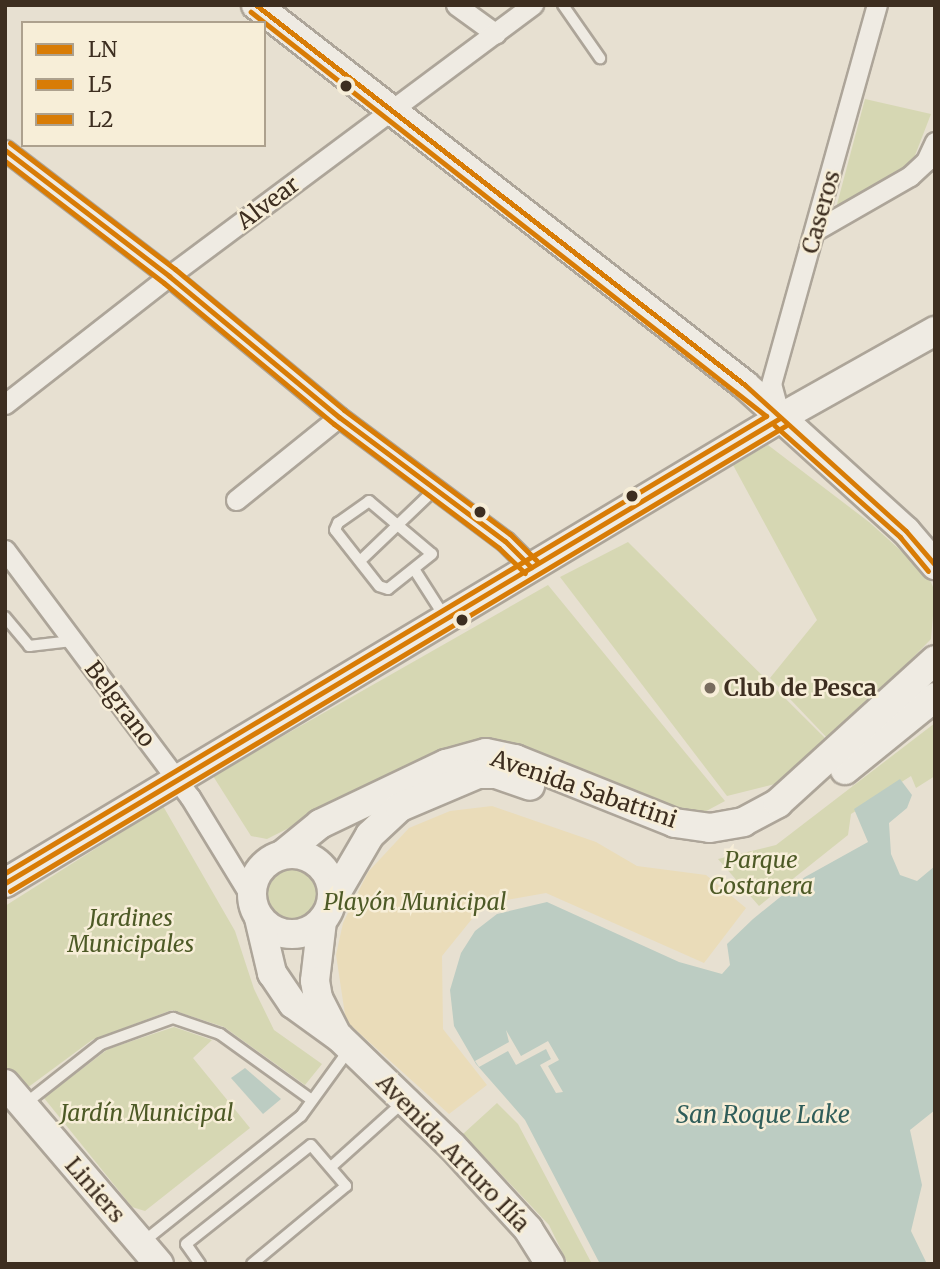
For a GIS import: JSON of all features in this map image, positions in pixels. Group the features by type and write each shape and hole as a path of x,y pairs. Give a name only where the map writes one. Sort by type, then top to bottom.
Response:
{"main road":[{"path":"257,5 745,385 906,531 935,565"},
{"path":"8,880 780,418 935,331"},
{"path":"906,531 935,543"},
{"name":"Avenida Sabattini","path":"282,855 295,840 346,812 446,764 486,752 515,759 675,823 710,828 743,822 778,803 935,660"},
{"name":"Avenida Sabattini","path":"344,1042 325,1016 315,981 327,910 370,835 387,816 414,799 478,774 509,777 676,843 741,840 794,813 935,698"},
{"path":"255,908 267,927 290,935 327,910 327,875 319,864 308,857 282,855 256,875 255,908 272,973 293,1004 344,1042"},
{"name":"Avenida Arturo Ilía","path":"344,1042 501,1198 550,1264"},
{"name":"Liniers","path":"14,1094 150,1253"}],"street":[{"path":"456,5 496,34"},
{"name":"Alvear","path":"5,404 169,276 533,5"},
{"name":"Caseros","path":"780,418 771,384 877,5"},
{"path":"816,230 910,176 926,161 935,142"},
{"path":"5,150 169,276 339,417 506,541 531,567"},
{"path":"236,500 339,417"},
{"name":"Belgrano","path":"7,558 175,778 255,908"}],"lane":[{"path":"562,5 600,58"},
{"path":"360,561 435,489"},
{"path":"373,501 398,523 431,552 414,569 383,589 335,530 338,523 373,501"},
{"path":"414,569 446,620"},
{"path":"5,617 29,646 72,641"},
{"path":"14,1094 101,1044 173,1018 220,1034 312,1100"},
{"path":"150,1253 301,1116 344,1042"},
{"path":"331,1167 405,1100"},
{"path":"200,1264 186,1244 311,1145 346,1186 252,1264"}],"green space":[{"path":"865,99 931,114 914,158 899,174 836,208"},
{"path":"768,445 869,522 928,575 935,592 931,639 831,742 770,678 817,620 733,465"},
{"name":"Club de Pesca","path":"628,542 830,743 783,782 727,796 560,577"},
{"path":"548,585 725,801 697,816 490,740 454,745 267,839 251,836 213,776"},
{"name":"Parque Costanera","path":"935,723 935,776 916,788 911,776 851,814 848,835 759,906 718,859 776,845"},
{"name":"Jardines Municipales","path":"163,806 235,931 254,989 274,1030 322,1064 305,1085 224,1027 172,1010 92,1040 23,1091 5,1066 5,906"},
{"path":"286,866 298,866 313,874 321,889 321,901 313,916 298,924 286,924 271,916 263,901 263,889 271,874"},
{"name":"Jardín Municipal","path":"174,1027 212,1040 193,1058 250,1128 145,1211 132,1207 44,1098 108,1049"},
{"path":"497,1103 518,1124 592,1264 568,1264 549,1225 463,1134"}],"sand":[{"name":"Playón Municipal","path":"492,806 596,842 637,866 706,875 746,908 704,963 546,893 484,904 442,956 443,1029 487,1085 449,1114 346,1021 336,955 343,923 368,872 409,828 450,811"}],"water":[{"name":"San Roque Lake","path":"900,779 912,795 907,808 889,823 891,854 900,875 917,881 935,866 935,1110 910,1130 922,1185 911,1231 927,1264 600,1264 525,1120 476,1064 454,1026 450,990 461,953 475,931 497,914 547,902 679,962 722,974 730,965 727,944 753,919 805,877 868,842 854,809"},
{"path":"245,1068 281,1099 263,1114 231,1078"}],"pier":[{"path":"506,1030 521,1056 548,1041 559,1060 548,1066 563,1092 556,1093 540,1065 551,1059 546,1049 516,1065 508,1051 479,1067 475,1061 509,1042"}],"transit line":[{"name":"LN","path":"256,5 745,385 906,531 935,565"},
{"name":"L2","path":"251,12 262,21"},
{"name":"L2","path":"5,873 766,416 266,24"},
{"name":"L2","path":"10,143 175,269 344,410 510,534 537,561"},
{"name":"LN","path":"5,150 169,276 339,417 505,541 531,567"},
{"name":"L5","path":"5,161 164,283 334,424 499,548 525,573"},
{"name":"LN","path":"5,883 780,418"},
{"name":"L5","path":"774,425 900,537 928,571"},
{"name":"L5","path":"10,891 785,426"}],"place":[{"name":"Club de Pesca","path":"710,688"}]}
